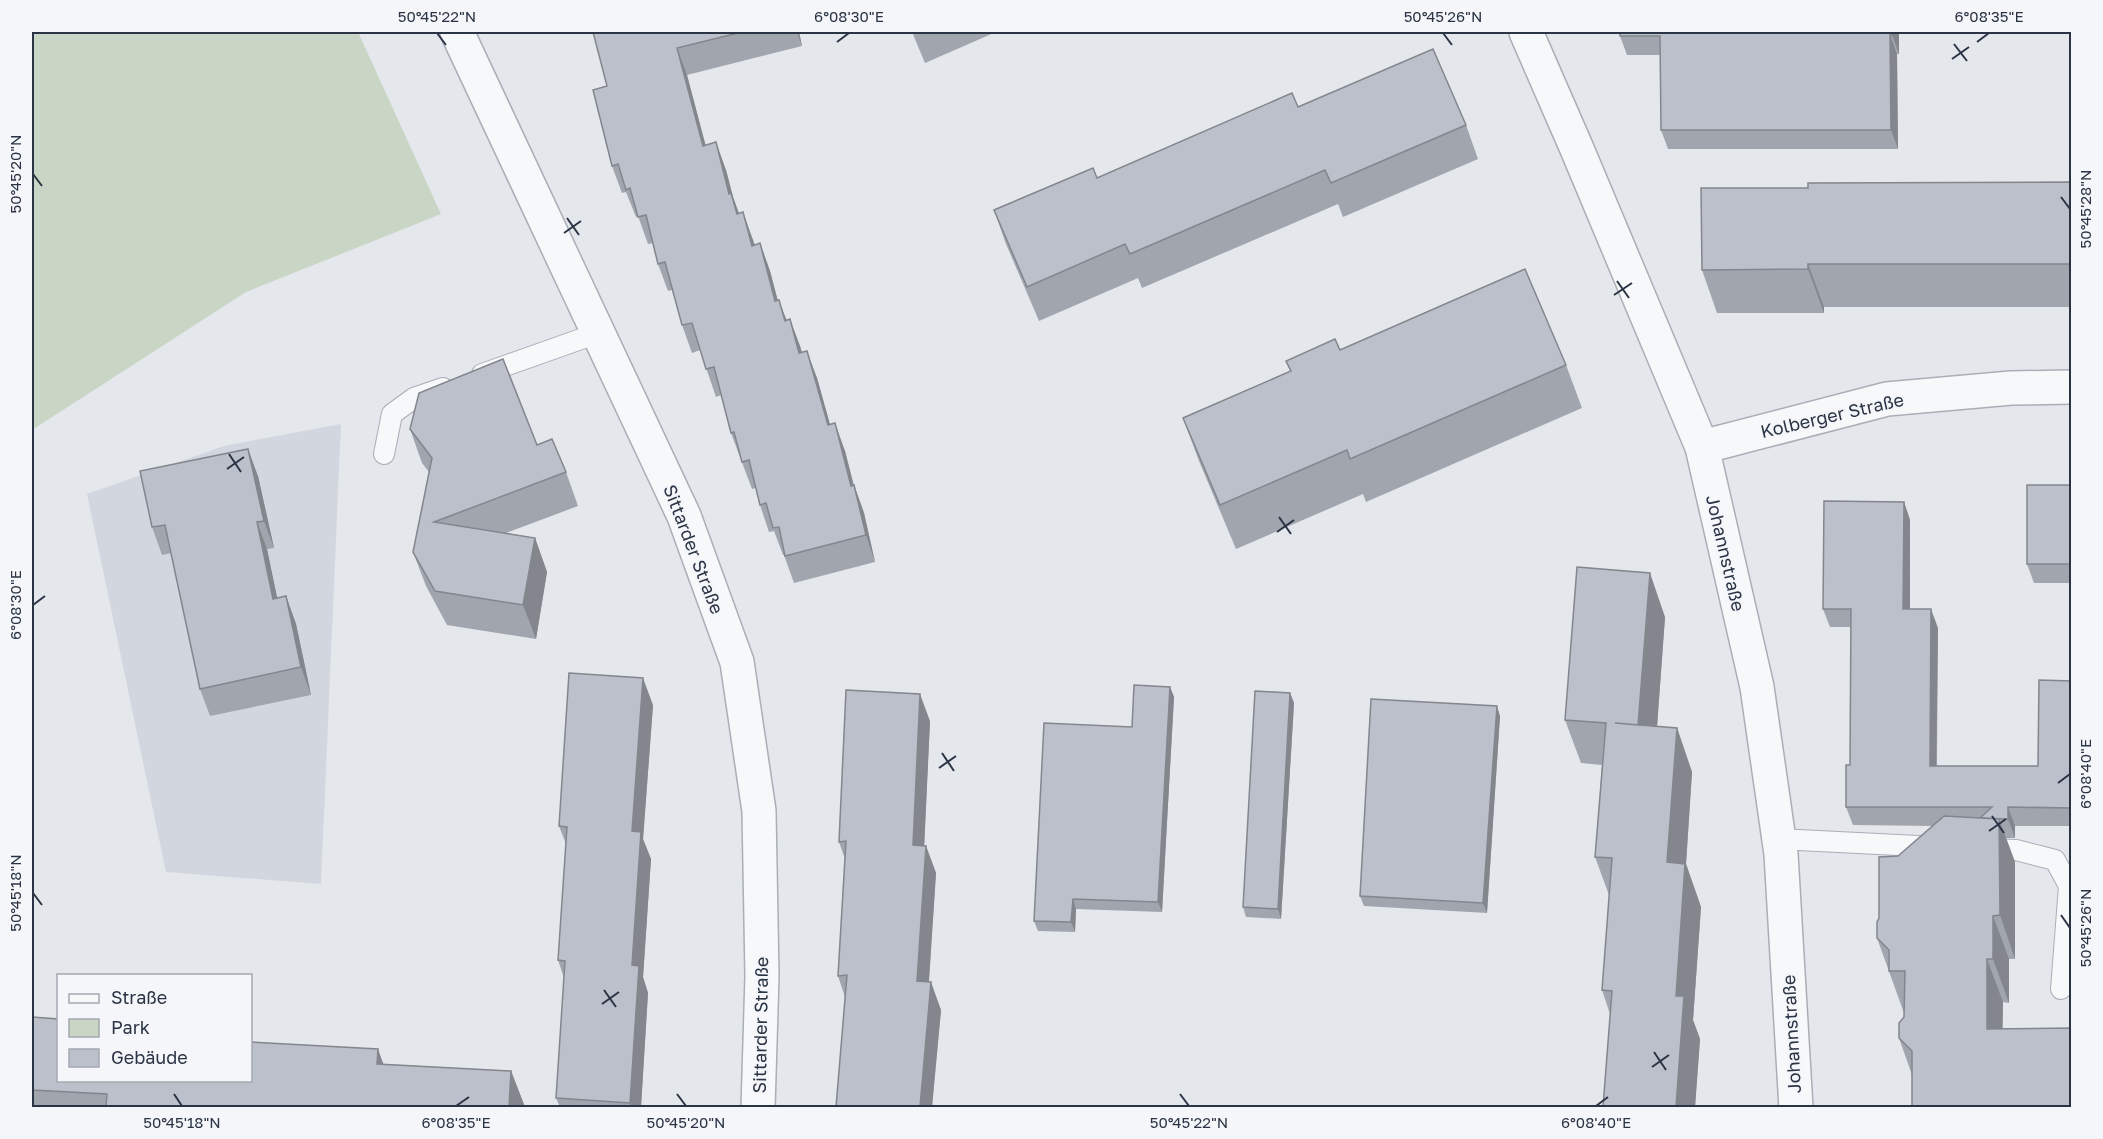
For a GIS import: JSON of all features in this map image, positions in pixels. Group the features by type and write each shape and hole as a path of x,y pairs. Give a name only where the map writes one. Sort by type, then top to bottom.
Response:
{"street":[{"name":"Sittarder Straße","path":"457,32 684,516 737,662 759,811 762,976 758,1107"},
{"name":"Johannstraße","path":"1526,32 1702,447 1757,687 1778,839 1796,1107"},
{"name":"Kolberger Straße","path":"1702,447 1887,399 2011,388 2072,387"}],"lane":[{"path":"384,454 392,414 414,398 598,333"},
{"path":"1778,839 2016,850 2055,860 2069,886 2061,989"}],"shaded area":[{"path":"341,424 321,884 166,872 87,494 224,446"}],"green space":[{"path":"32,32 358,32 441,214 246,292 32,430"}],"building":[{"path":"593,32 742,32 677,48 703,146 716,142 729,194 731,193 737,214 743,212 752,246 760,243 775,301 779,300 785,321 790,319 799,353 807,351 828,425 835,423 866,535 785,556 779,527 773,528 766,503 760,505 749,460 742,462 734,432 731,433 714,367 706,369 692,323 682,325 665,262 658,264 646,215 638,217 630,188 626,190 618,164 612,166 593,90 607,86"},
{"path":"1620,32 1892,32 1890,35 1891,130 1661,130 1660,36 1620,36"},
{"path":"1433,49 1466,125 1331,183 1325,170 1130,254 1125,244 1027,287 994,210 1093,168 1097,178 1292,93 1298,107"},
{"path":"2072,182 2072,264 1808,264 1808,269 1702,270 1701,188 1808,188 1808,183"},
{"path":"1525,269 1566,365 1350,459 1347,450 1220,505 1183,418 1291,371 1286,361 1335,339 1340,350"},
{"path":"503,359 537,445 552,439 566,472 434,522 535,538 523,605 435,591 413,552 432,458 410,429 419,393"},
{"path":"248,449 264,521 257,522 273,599 286,596 301,667 200,689 165,525 152,527 140,471"},
{"path":"2027,485 2072,485 2072,564 2027,564"},
{"path":"1824,501 1904,502 1903,609 1931,609 1930,766 2038,766 2039,680 2072,681 2072,808 2008,807 2008,819 1980,818 1992,807 1846,807 1846,765 1850,765 1851,609 1823,609"},
{"path":"1577,567 1650,573 1638,725 1677,728 1667,862 1685,864 1676,996 1684,996 1676,1107 1603,1107 1612,991 1602,990 1612,858 1595,857 1606,723 1565,720"},
{"path":"569,673 643,678 632,831 641,832 632,965 639,966 630,1103 556,1098 565,961 558,960 567,827 559,826"},
{"path":"1134,685 1170,687 1158,902 1073,899 1071,922 1034,921 1044,723 1132,727"},
{"path":"846,690 920,694 913,845 926,846 917,981 931,982 920,1107 836,1107 847,975 838,976 846,841 839,842"},
{"path":"1255,691 1290,693 1278,909 1243,907"},
{"path":"1371,699 1497,706 1483,903 1360,896"},
{"path":"1944,816 1999,819 2000,915 1993,916 1993,959 1987,959 1987,1029 2072,1028 2072,1107 1912,1107 1912,1051 1899,1038 1899,1023 1904,1017 1905,971 1889,971 1889,950 1877,938 1879,857 1898,856"},
{"path":"32,1017 57,1019 57,1082 252,1082 252,1042 378,1049 377,1064 511,1071 509,1107 106,1107 107,1094 32,1090"}]}
